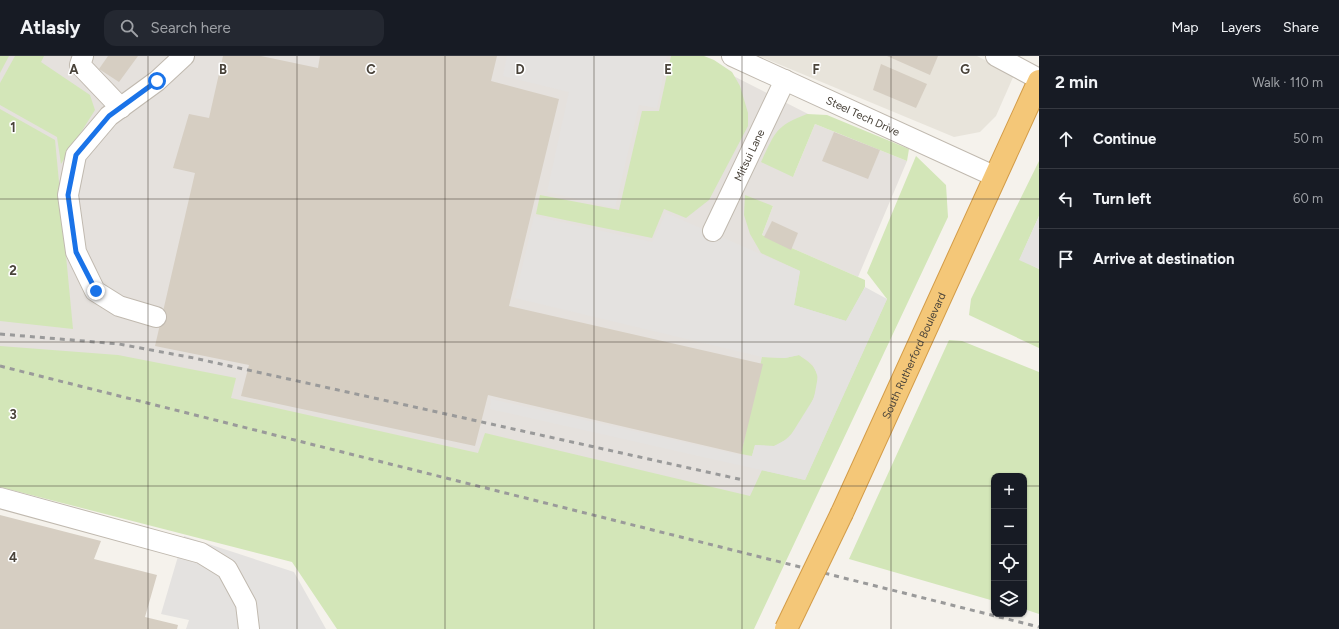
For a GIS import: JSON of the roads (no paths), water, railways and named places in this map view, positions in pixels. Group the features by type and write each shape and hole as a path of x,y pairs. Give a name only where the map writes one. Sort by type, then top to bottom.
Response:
{"highway":[{"name":"South Rutherford Boulevard","path":"786,629 842,513 994,176 1039,80"}],"street":[{"path":"83,56 80,65 121,108"},
{"path":"156,317 119,306 96,291 76,252 68,195 76,155 109,116 157,81 184,56"},
{"name":"Steel Tech Drive","path":"732,56 994,176"},
{"path":"996,56 1039,80"},
{"name":"Mitsui Lane","path":"713,231 785,80"},
{"path":"0,498 201,553 227,570 246,604 249,629"}],"railway":[{"path":"0,334 119,344 194,358 743,480"},
{"path":"0,366 1039,627"}]}
